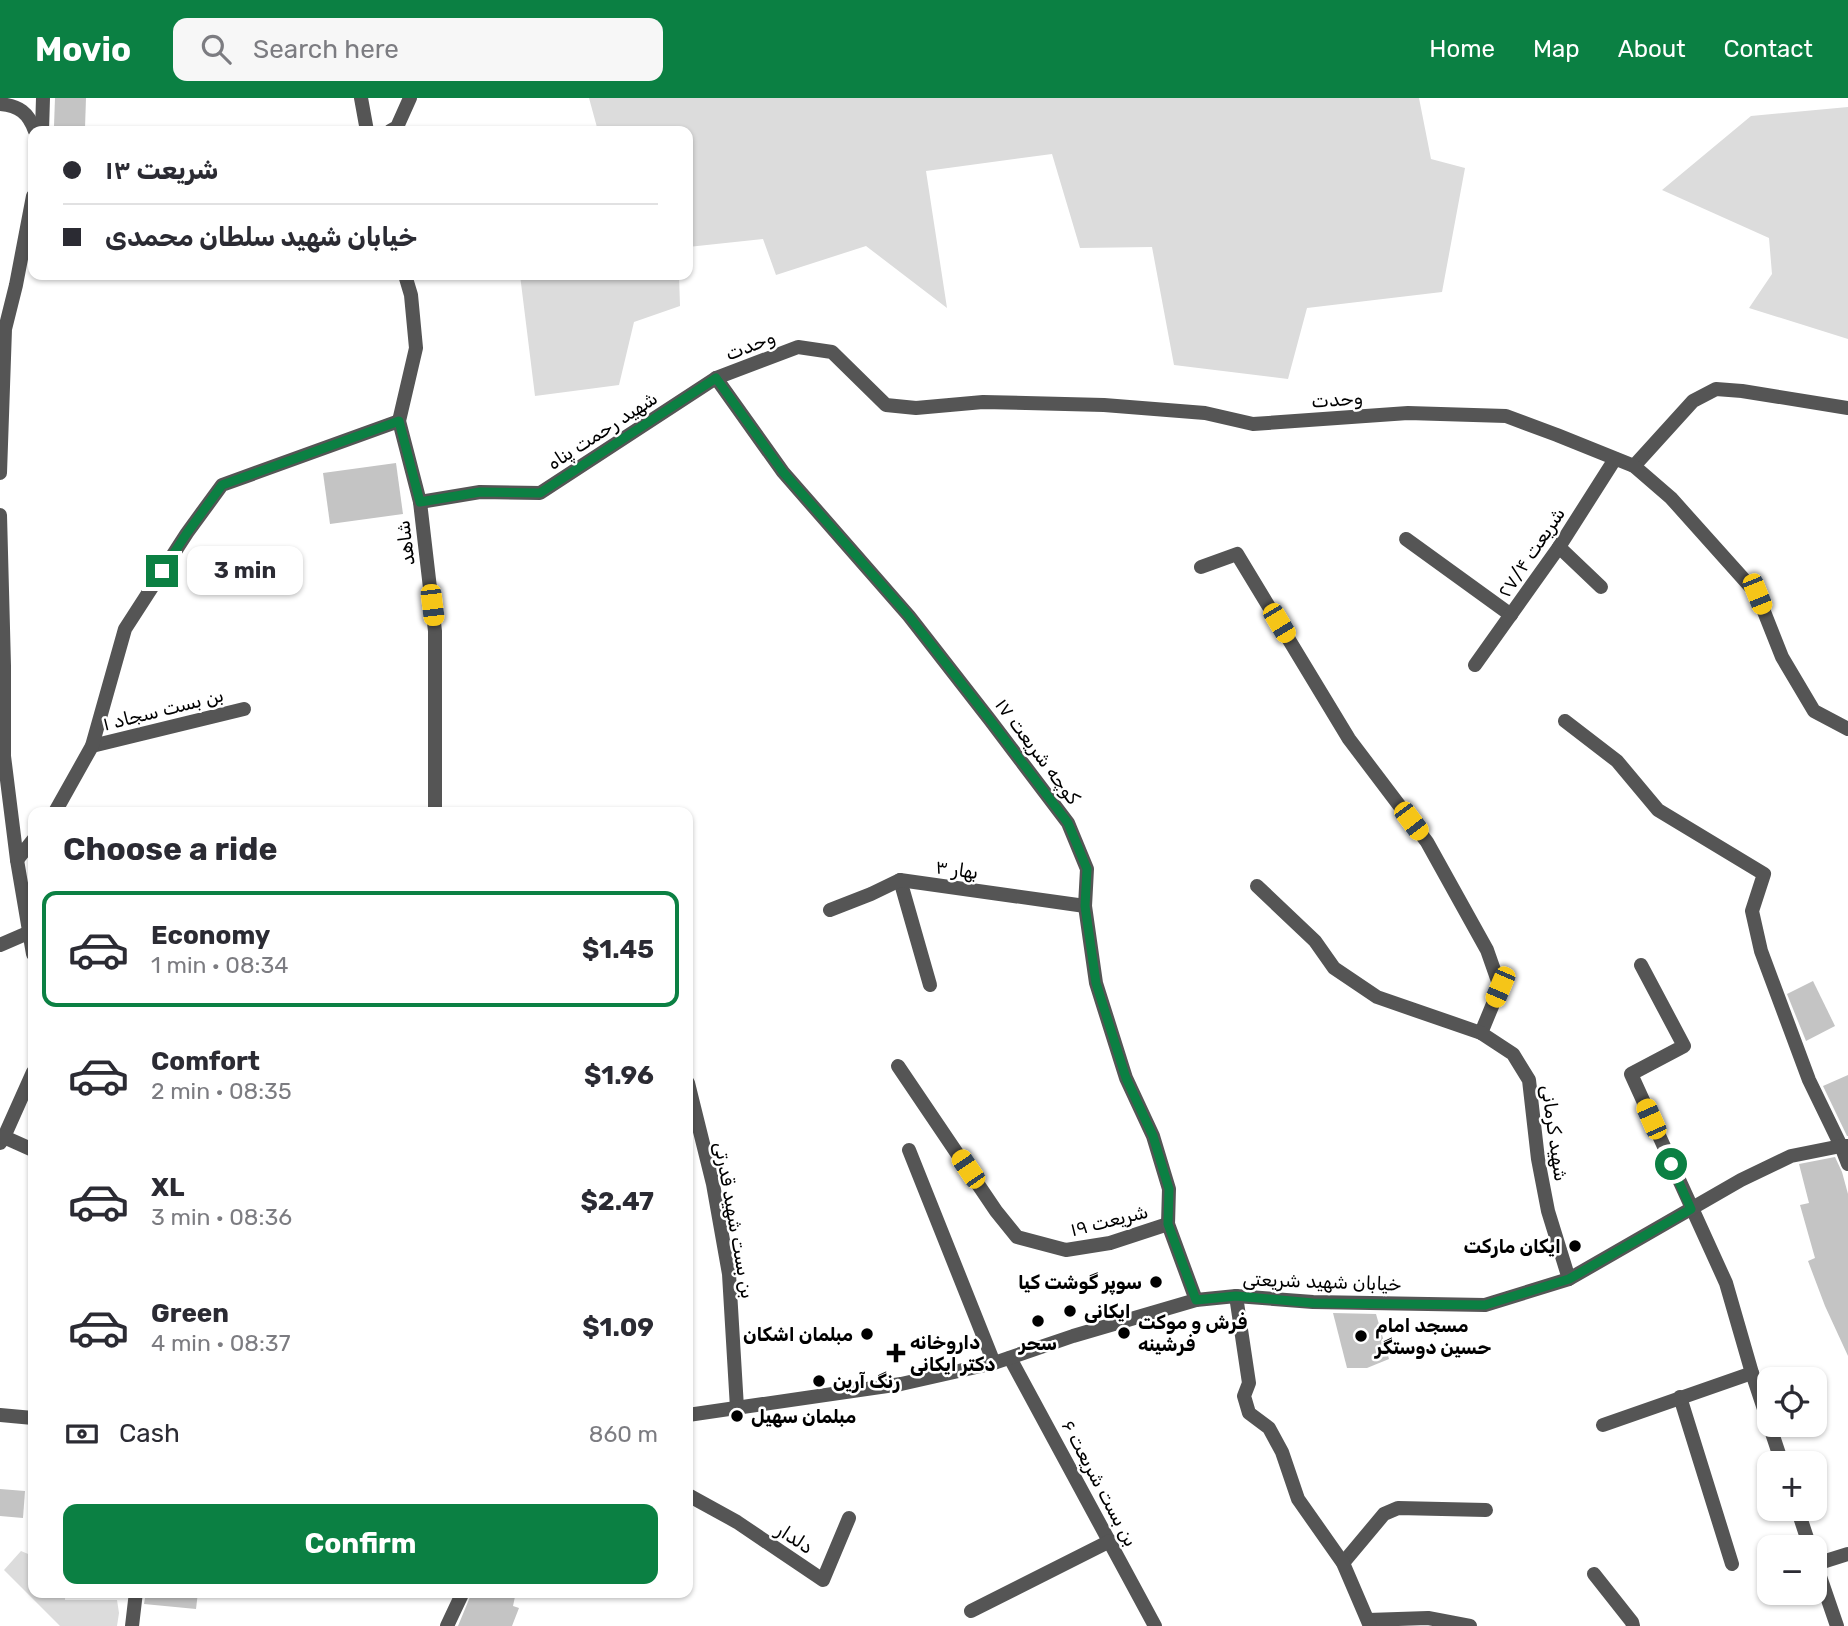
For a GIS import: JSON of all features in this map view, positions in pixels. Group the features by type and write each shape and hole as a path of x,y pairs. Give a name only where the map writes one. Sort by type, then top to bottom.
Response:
{"street":[{"path":"42,126 43,98"},
{"path":"361,98 366,126"},
{"path":"397,126 410,98"},
{"path":"0,104 16,106 31,119 33,126"},
{"path":"0,473 5,329 28,222"},
{"name":"شاهد","path":"406,280 411,295 416,348 399,421 420,502 435,631 435,807"},
{"name":"وحدت","path":"716,378 798,347 832,352 886,405 916,408 983,402 1104,405 1205,414 1253,424 1408,413 1506,416 1634,466 1671,498 1757,594 1782,657 1814,711 1848,729"},
{"name":"شهید رحمت پناه","path":"420,502 480,492 540,493 716,378"},
{"name":"کوچه شریعت ۱۷","path":"716,378 783,472 909,616 1068,823 1087,869 1085,906 1096,983 1126,1078 1153,1136 1169,1189 1168,1224 1196,1300"},
{"path":"1634,466 1693,401 1716,388 1848,408"},
{"path":"59,807 92,746 125,629 187,533 222,485 399,421"},
{"name":"شریعت ۲۷/۴","path":"1475,665 1559,547 1615,459"},
{"path":"0,515 4,666 2,756 28,921"},
{"path":"1406,540 1511,615"},
{"path":"1559,547 1601,587"},
{"path":"1201,567 1237,554 1349,739 1427,842 1487,950 1500,987 1481,1033"},
{"name":"بن بست سجاد ۱","path":"92,746 243,709"},
{"path":"1565,721 1617,761 1658,810 1764,874 1752,911 1761,951 1809,1080 1844,1146 1848,1164"},
{"path":"17,860 28,846"},
{"path":"830,910 900,880 930,985"},
{"name":"بهار ۳","path":"900,880 1085,906"},
{"name":"شهید کرمانی","path":"1257,886 1315,941 1334,968 1377,997 1481,1033 1513,1054 1529,1080 1538,1159 1548,1211 1569,1279"},
{"path":"0,945 28,933"},
{"path":"1641,965 1684,1046 1631,1074 1726,1283 1778,1451"},
{"name":"شریعت ۱۹","path":"898,1066 996,1211 1017,1237 1066,1250 1110,1243 1168,1224"},
{"path":"28,1083 2,1140 28,1148"},
{"name":"بن بست شهید قدرتی","path":"693,1103 713,1184 729,1274 737,1408"},
{"name":"خیابان شهید شریعتی","path":"693,1414 901,1384 994,1363 1073,1336 1196,1300 1236,1296 1313,1303 1485,1305 1569,1279 1741,1180 1791,1156 1844,1146"},
{"path":"909,1150 994,1363"},
{"path":"1236,1296 1249,1382 1244,1396 1249,1413 1269,1428 1282,1452 1298,1499 1343,1563 1369,1623 1428,1618 1470,1626"},
{"name":"بن بست شریعت ۶","path":"1010,1358 1154,1626"},
{"path":"1603,1424 1752,1373"},
{"path":"1680,1397 1732,1564"},
{"path":"0,1415 28,1418"},
{"name":"دلدار","path":"693,1498 737,1522 823,1580 849,1518"},
{"path":"1343,1563 1384,1514 1398,1508 1486,1510"},
{"path":"971,1611 1110,1541"},
{"path":"1827,1560 1848,1554"},
{"path":"1594,1574 1633,1626"},
{"path":"1827,1597 1837,1626"},
{"path":"132,1626 135,1598"},
{"path":"447,1626 460,1598"}],"shaded area":[{"path":"589,98 1419,98 1431,159 1465,168 1442,292 1307,308 1288,379 1174,365 1152,247 1080,248 1052,154 926,171 947,308 866,246 776,275 763,239 693,246 693,126 597,126"},
{"path":"1848,107 1848,339 1749,308 1772,274 1769,238 1662,190 1751,116"},
{"path":"521,280 679,280 680,306 634,322 619,385 535,396"},
{"path":"21,1551 28,1554 28,1594 4,1570"},
{"path":"32,1598 117,1600 117,1626 60,1626"}],"building":[{"path":"55,98 86,98 85,126 54,126"},
{"path":"396,463 403,514 330,524 323,473"},
{"path":"1813,981 1835,1026 1806,1041 1787,994"},
{"path":"1848,1075 1848,1136 1847,1136 1823,1086"},
{"path":"1835,1157 1848,1194 1848,1356 1808,1261 1815,1258 1800,1205 1809,1203 1799,1164"},
{"name":"مسجد امام حسین دوستگر","path":"1333,1313 1376,1314 1389,1359 1367,1368 1347,1368"},
{"path":"0,1489 25,1491 23,1518 0,1516"},
{"path":"145,1598 197,1598 196,1609 144,1604"},
{"path":"470,1598 515,1598 513,1606 519,1608 512,1626 458,1626"}],"place":[{"name":"ایکان مارکت","path":"1575,1246"},
{"name":"سوپر گوشت کیا","path":"1156,1282"},
{"name":"ایکانی","path":"1070,1311"},
{"name":"سحر","path":"1038,1321"},
{"name":"فرش و موکت فرشینه","path":"1124,1333"},
{"name":"مبلمان اشکان","path":"867,1334"},
{"name":"مسجد امام حسین دوستگر","path":"1361,1336"},
{"name":"داروخانه دکتر ایکانی","path":"896,1353"},
{"name":"رنگ آرین","path":"819,1381"},
{"name":"مبلمان سهیل","path":"737,1416"}],"route":[{"path":"162,571 222,485 399,421 420,502 480,492 540,493 716,378 783,472 909,616 1068,823 1087,869 1085,906 1096,983 1126,1078 1153,1136 1169,1189 1168,1224 1196,1300 1236,1296 1313,1303 1485,1305 1520,1295 1569,1279 1691,1209 1671,1164"}]}
